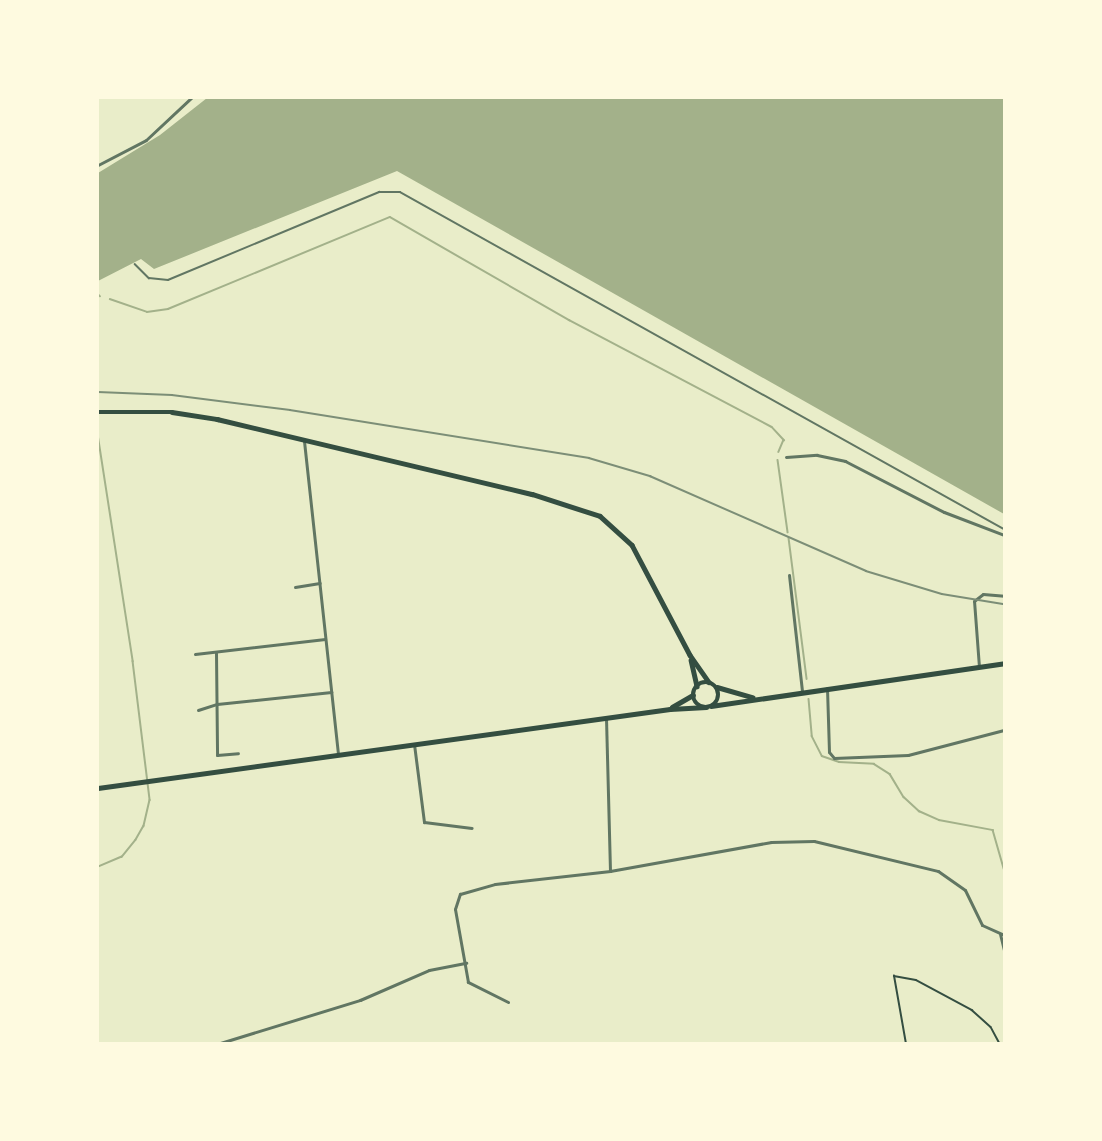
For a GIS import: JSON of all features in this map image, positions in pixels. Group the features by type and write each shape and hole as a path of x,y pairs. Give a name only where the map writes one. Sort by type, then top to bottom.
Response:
{"main road":[{"path":"98,412 190,414 532,494 600,516 632,545 690,655 709,682 717,687 755,697"},
{"path":"670,709 693,695 697,686 690,655"},
{"path":"98,788 670,709 708,707 755,697 1005,663"},
{"path":"697,686 709,682"},
{"path":"708,707 718,698 717,687"},
{"path":"693,695 696,702 708,707"}],"street":[{"path":"98,165 146,140 191,98"},
{"path":"304,441 338,754"},
{"path":"786,458 817,454 845,461 944,512 1005,535"},
{"path":"789,575 802,691"},
{"path":"295,587 320,583"},
{"path":"979,667 974,601 982,594 1005,596"},
{"path":"195,654 216,653 219,649 324,639"},
{"path":"216,653 217,755 238,753"},
{"path":"827,688 829,752 834,758 908,754 1005,730"},
{"path":"198,710 217,704 331,692"},
{"path":"606,718 610,871"},
{"path":"414,744 424,822 472,828"},
{"path":"508,1002 471,986 455,909 460,894 495,884 610,871 771,842 814,841 946,875 971,898 982,924 1002,935 1005,950"},
{"path":"217,1044 360,1000 429,970 466,963"}],"lane":[{"path":"135,264 149,278 168,280 379,192 400,192 1005,529"}],"path":[{"path":"906,1044 894,976 916,980 972,1010 991,1027 1000,1044"}],"shaded area":[{"path":"207,98 1004,98 1004,514 397,171 154,269 141,259 98,281 98,173 160,135"}],"waterway":[{"path":"110,299 147,312 168,309 390,217 569,320 772,427 784,440 779,452"},
{"path":"98,434 133,661 150,800 144,826 136,840 122,857 98,867"},
{"path":"778,460 788,532"},
{"path":"789,538 807,679"},
{"path":"809,699 812,736 822,756 839,762 874,764 890,774 904,797 919,811 939,820 993,830 1004,868"}],"railway":[{"path":"98,392 172,395 290,410 589,458 650,476 866,571 942,594 1004,604"}]}
